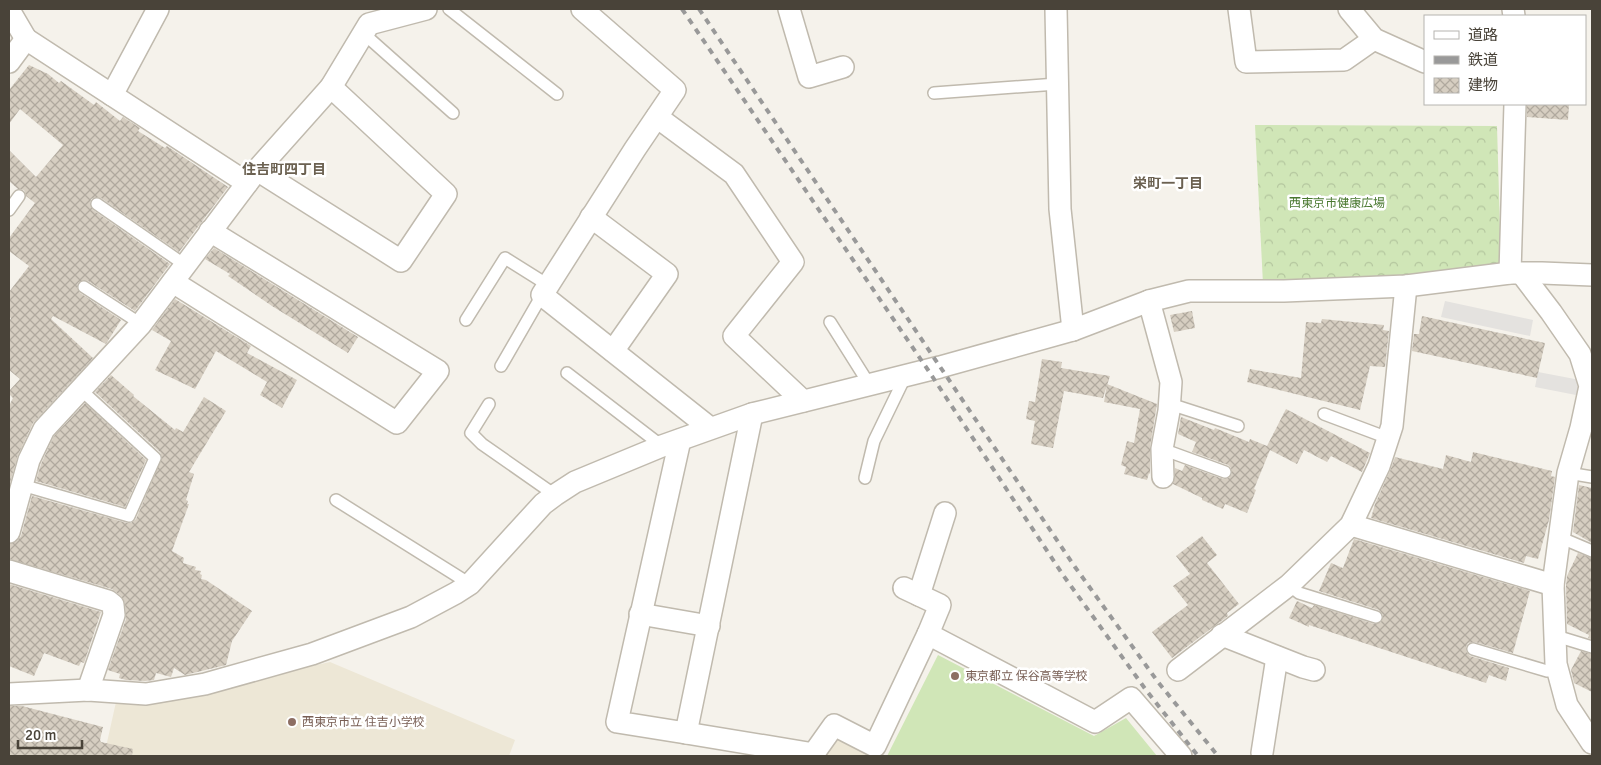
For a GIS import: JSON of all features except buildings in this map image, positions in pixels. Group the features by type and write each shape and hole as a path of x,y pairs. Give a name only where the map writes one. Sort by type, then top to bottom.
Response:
{"street":[{"path":"10,9 26,39 112,95 401,261 446,194 331,87"},
{"path":"112,95 158,9"},
{"path":"9,532 29,460 44,429 141,324 252,177 331,87 370,22 426,9"},
{"path":"582,9 675,90 545,290 614,351 710,428"},
{"path":"789,9 809,77 843,67"},
{"path":"1056,9 1060,209 1073,330"},
{"path":"1239,9 1246,62 1344,60 1374,40"},
{"path":"1349,9 1374,40 1424,62"},
{"path":"9,62 26,39"},
{"path":"1515,105 1516,274 1552,312 1580,354 1590,386 1586,429 1568,473 1553,585 1558,669 1567,705 1592,743"},
{"path":"657,117 734,174 793,262 734,336 802,401"},
{"path":"591,217 667,274 614,351"},
{"path":"173,282 398,423 438,371 210,231"},
{"path":"9,694 88,690 146,694 205,684 312,654 411,617 470,584 543,504 575,482 710,428 752,414 1073,330 1149,301 1189,291 1284,291 1406,286 1542,272 1592,275"},
{"path":"1178,670 1289,585 1351,525 1379,466 1392,426 1406,286"},
{"path":"1149,301 1171,382 1170,404 1162,449 1163,477"},
{"path":"686,733 752,414"},
{"path":"671,443 640,614 617,722 813,755 834,726 875,746 940,605 912,592 946,513"},
{"path":"1351,525 1553,585"},
{"path":"9,571 108,601 113,605 114,615 88,690"},
{"path":"640,614 709,626"},
{"path":"928,634 1095,722 1131,698 1181,756"},
{"path":"1222,635 1314,670"},
{"path":"1262,753 1277,657"}],"lane":[{"path":"449,9 557,94"},
{"path":"370,22 452,113"},
{"path":"934,93 1058,84"},
{"path":"9,210 19,196"},
{"path":"97,204 185,265"},
{"path":"466,320 505,258 545,290 500,366"},
{"path":"84,287 141,324"},
{"path":"830,322 869,384"},
{"path":"566,373 671,443"},
{"path":"865,478 874,441 906,375"},
{"path":"22,485 129,516 155,458 80,389"},
{"path":"489,404 471,433 482,444 555,495"},
{"path":"1170,404 1238,426"},
{"path":"1324,414 1388,438"},
{"path":"1162,449 1225,472"},
{"path":"1568,473 1592,477"},
{"path":"336,500 470,584"},
{"path":"1559,537 1592,551"},
{"path":"1289,585 1298,593 1376,617"},
{"path":"1556,636 1592,647"},
{"path":"1473,650 1547,671 1558,669"}],"shaded area":[{"path":"1445,301 1533,320 1530,336 1441,317"},
{"path":"1538,372 1580,380 1576,395 1535,387"},
{"name":"西東京市立 住吉小学校","path":"330,662 515,740 509,756 104,756 116,702 271,675"},
{"path":"836,737 874,756 826,756"}],"green space":[{"name":"西東京市健康広場","path":"1255,125 1497,126 1501,263 1400,276 1263,284"},
{"name":"東京都立 保谷高等学校","path":"938,655 1094,736 1126,718 1157,756 887,756"}],"railway":[{"path":"682,9 928,370 1063,575 1146,690 1198,756"},
{"path":"699,9 1075,567 1158,682 1218,756"}],"place":[{"name":"東京都立 保谷高等学校","path":"955,676"},
{"name":"西東京市立 住吉小学校","path":"292,722"}],"district":[{"name":"住吉町四丁目","path":"284,169"},
{"name":"栄町一丁目","path":"1168,183"}]}
